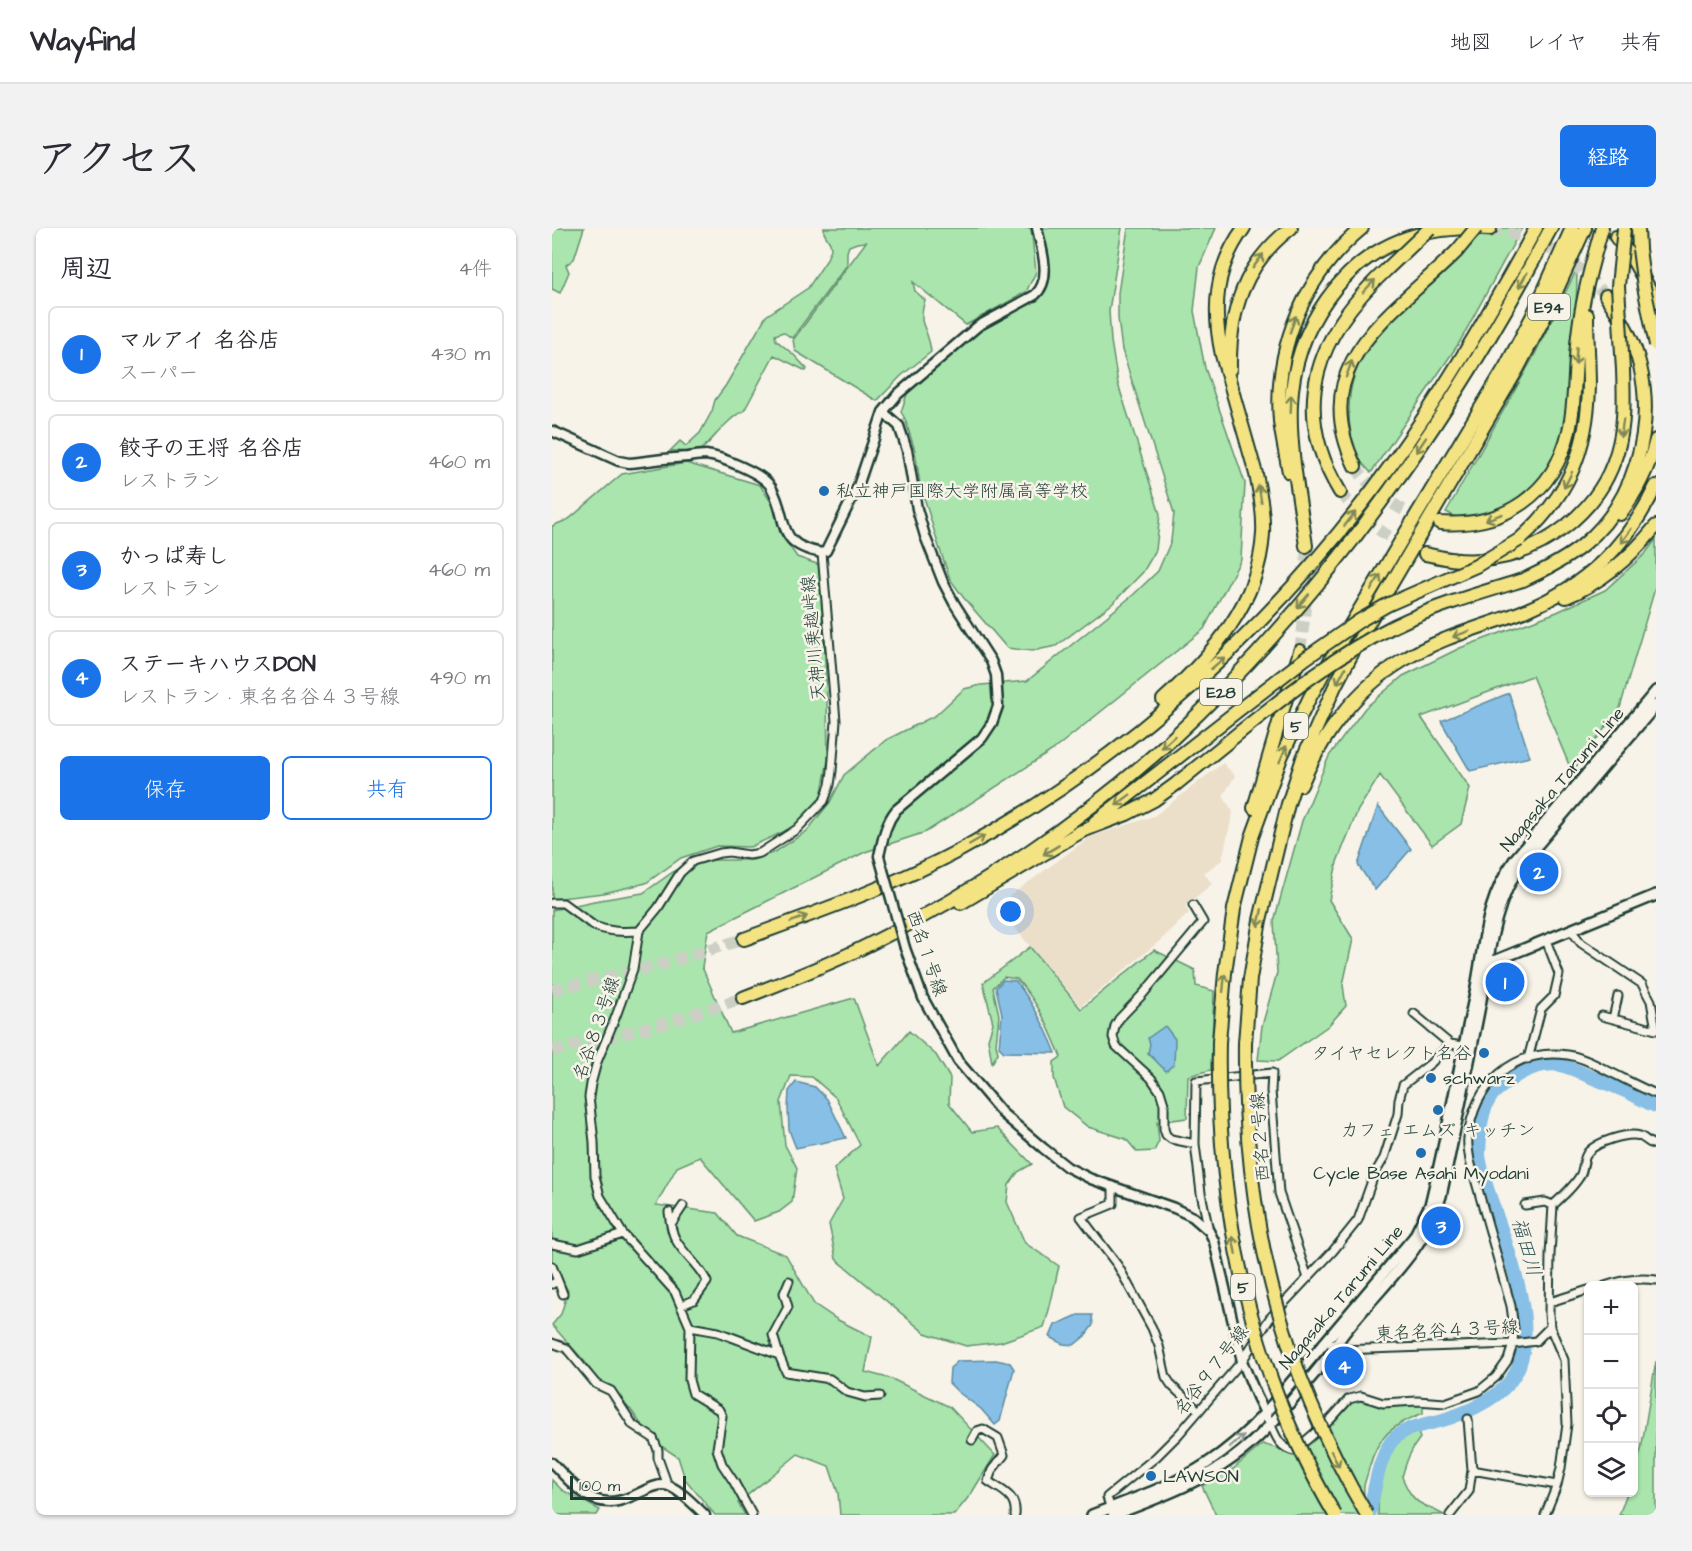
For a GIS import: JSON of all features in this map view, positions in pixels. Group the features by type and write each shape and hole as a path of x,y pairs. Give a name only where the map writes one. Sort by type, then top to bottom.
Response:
{"highway":[{"path":"1017,816 1113,742 1172,691 1233,623 1257,571 1263,533 1263,514 1256,474 1217,335 1214,314 1215,282 1223,251 1236,228"},
{"path":"1217,335 1215,314 1220,280 1231,249 1244,228"},
{"path":"1234,397 1230,367 1231,334 1233,318 1242,290 1248,275 1263,253 1291,228"},
{"path":"1362,228 1335,253 1311,286 1291,328 1285,351 1280,397 1283,443 1306,546 1296,470 1291,406 1297,361 1312,322 1323,303 1350,272 1376,253 1401,241 1433,231 1490,229"},
{"path":"1340,492 1321,453 1316,430 1315,388 1319,368 1330,338 1347,312 1430,228"},
{"path":"1355,466 1343,437 1341,406 1342,390 1353,359 1362,344 1385,317 1457,251 1476,228"},
{"name":"E28","path":"744,939 817,913 900,879 961,849 1077,777 1161,711 1223,658 1305,573 1368,496 1427,413 1536,228"},
{"name":"E28","path":"743,998 807,973 871,944 988,878 1087,810 1133,773 1207,705 1241,671 1319,582 1380,504 1469,372 1551,228"},
{"name":"E94","path":"1504,381 1572,228"},
{"name":"E94","path":"1504,381 1544,318 1585,228"},
{"path":"1440,523 1458,525 1474,523 1508,512 1538,491 1558,463 1569,430 1578,333 1602,228"},
{"path":"1638,228 1644,287 1656,345"},
{"path":"1620,232 1656,301"},
{"path":"1425,554 1464,561 1498,558 1518,553 1536,545 1571,523 1599,490 1610,472 1622,434 1624,414 1618,286 1620,232"},
{"path":"807,973 871,948 929,920 987,889 1082,831 1306,658 1359,621 1407,596 1476,566 1519,540 1536,525 1563,490 1580,449 1588,406 1587,312 1594,257"},
{"path":"1545,570 1583,546 1611,516 1630,481 1641,447 1645,402 1640,364 1626,328 1606,296"},
{"name":"5","path":"1367,1515 1334,1457 1306,1395 1270,1283 1262,1246 1251,1176 1246,1105 1245,1043 1254,949 1273,861 1303,758 1335,686 1504,381"},
{"name":"5","path":"1335,1515 1311,1470 1264,1360 1243,1286 1233,1239 1224,1180 1219,1109 1219,1042 1234,909 1262,809 1282,755 1305,708 1342,639 1504,381"},
{"path":"1082,831 1127,814 1154,800 1311,676 1371,638 1423,613 1545,570 1585,548 1614,521 1628,504 1647,468 1656,440"},
{"path":"1524,611 1565,591 1599,566 1626,537 1649,502 1656,486"},
{"path":"1273,861 1295,798 1315,757 1339,718 1367,687 1384,673 1420,651 1574,593 1602,579 1632,553 1656,526"},
{"path":"1234,909 1247,838 1300,651"}],"main road":[{"name":"Nagasaka Tarumi Line","path":"1485,962 1488,917 1492,901 1506,871 1656,692"},
{"name":"Nagasaka Tarumi Line","path":"1112,1513 1204,1465 1239,1440 1331,1343 1414,1237 1430,1205 1468,1047 1485,962 1506,888 1513,875 1656,705"},
{"path":"1485,962 1497,960 1656,895"},
{"name":"Nagasaka Tarumi Line","path":"1092,1515 1112,1513 1163,1495 1210,1473 1231,1460 1271,1425 1326,1359 1331,1343"}],"street":[{"name":"天神川乗越峠線","path":"639,931 658,908 680,873 693,861 720,853 749,855 760,853 797,829 824,801 832,771 836,721 822,553 826,551 858,486 883,412 898,394 978,326 1039,291 1044,280 1045,267 1037,228"},
{"name":"西名１号線","path":"883,412 899,426 907,450 917,509 943,582 991,661 996,675 998,706 992,723 982,738 889,818 879,856 905,948 923,998 958,1061 1002,1113 1043,1148 1067,1167 1091,1179 1193,1217 1209,1231"},
{"path":"552,431 619,461 629,463 707,455 739,465 766,480 772,487 783,526 799,547 822,553"},
{"path":"552,903 563,903 600,928 610,931 639,931"},
{"path":"1193,904 1203,922 1119,1019 1113,1036 1116,1046 1152,1078 1160,1091 1164,1104 1166,1135 1171,1139 1195,1144"},
{"path":"1571,930 1581,943 1642,984 1651,1001 1656,1030 1602,1016"},
{"name":"名谷８３号線","path":"639,931 633,969 597,1062 591,1084 589,1098 595,1176 600,1196 623,1234 675,1292 690,1327"},
{"path":"1527,1059 1541,1009 1554,996 1559,974 1546,940"},
{"path":"1613,1018 1618,996"},
{"path":"1414,1014 1450,1044 1468,1047"},
{"name":"名谷９７号線","path":"1112,1513 1107,1497 1156,1457 1199,1411 1242,1361 1270,1318 1333,1251 1358,1220 1374,1175 1384,1158 1398,1114 1403,1085 1431,1063 1450,1044"},
{"path":"1209,1231 1215,1241 1242,1361 1275,1437 1287,1450 1294,1451 1336,1414 1348,1399 1361,1396 1383,1403 1417,1401 1445,1403 1479,1391 1496,1377 1508,1360 1513,1344 1514,1328 1511,1306 1470,1161 1467,1140 1471,1119 1486,1087 1501,1072 1519,1061 1542,1055 1569,1055 1587,1061 1656,1094"},
{"name":"西名２号線","path":"1209,1231 1201,1193 1195,1144 1196,1081 1272,1073 1271,1091 1279,1192 1308,1278"},
{"path":"1545,1515 1557,1485 1568,1424 1564,1360 1550,1327 1549,1314 1552,1205 1581,1175 1586,1154 1595,1146 1609,1140 1633,1136 1640,1136 1652,1145 1656,1145"},
{"path":"1113,1186 1113,1204 1082,1217 1118,1266 1152,1328 1166,1377 1172,1386 1199,1411"},
{"path":"1525,1205 1545,1202 1552,1205"},
{"path":"671,1224 683,1206"},
{"path":"669,1212 674,1237 704,1275 706,1282 694,1300 682,1305"},
{"path":"552,1244 578,1249 623,1234"},
{"path":"552,1266 555,1282 563,1294"},
{"path":"1620,1281 1639,1278 1656,1280"},
{"path":"789,1281 784,1293 788,1306 773,1335 786,1372 830,1378 847,1392 865,1396 880,1396"},
{"path":"1550,1302 1584,1291"},
{"path":"752,1515 722,1464 717,1449 722,1416 719,1410 693,1394 689,1380 690,1327 718,1332 779,1355"},
{"name":"東名名谷４３号線","path":"1331,1343 1340,1350 1513,1344 1536,1341 1550,1327"},
{"path":"552,1343 566,1348 596,1384 610,1391 633,1425 653,1438 658,1450 657,1458 668,1486"},
{"path":"1450,1515 1469,1491 1472,1470 1468,1419"},
{"path":"972,1440 977,1431 983,1429 998,1438 1004,1455 992,1470 988,1481 1011,1496 1016,1506 1015,1515"},
{"path":"552,1463 578,1489 594,1499 608,1502 622,1501 660,1485 668,1486 686,1496 705,1515"},
{"path":"1472,1470 1557,1485"}],"shaded area":[{"path":"1223,763 1235,776 1223,796 1233,812 1222,860 1204,873 1212,884 1185,906 1189,913 1163,938 1081,1006 1008,920 1000,903 1090,837 1154,816"}],"green space":[{"path":"552,228 584,228 574,259 566,265 569,272 560,293 552,289"},
{"path":"824,228 1031,228 1036,272 1026,292 966,325 913,282 915,291 925,300 922,318 931,352 901,376 877,401 795,351 793,340 866,242 849,246 847,265 792,338 783,332 775,335 776,340 794,355 807,369 806,371 774,355 744,411 730,421 699,451 694,453 670,451 680,441 686,446 700,433 712,411 715,400 766,316 808,288 831,249"},
{"path":"1041,228 1122,228 1109,311 1111,341 1118,384 1160,514 1156,550 1143,572 1112,604 1056,646 1032,651 1007,648 950,579 920,484 915,451 901,412 907,394 951,353 984,328 1040,297 1048,283 1049,269"},
{"path":"1128,228 1216,228 1199,267 1194,311 1205,368 1245,483 1241,559 1204,629 1053,750 926,832 865,852 708,931 702,967 731,1033 854,998 879,1066 909,1031 936,1055 950,1078 949,1103 972,1132 997,1128 1032,1164 1018,1172 1009,1185 1007,1202 1025,1243 1059,1266 1044,1327 1001,1342 966,1346 925,1333 836,1259 829,1224 843,1199 834,1169 860,1145 836,1098 812,1077 791,1076 781,1102 785,1145 797,1168 792,1202 779,1212 754,1221 700,1157 677,1167 656,1205 718,1213 737,1236 786,1255 814,1304 838,1320 872,1337 865,1372 892,1379 950,1407 995,1455 971,1494 954,1515 840,1515 838,1493 829,1466 798,1454 738,1503 745,1515 715,1515 685,1479 678,1457 652,1440 631,1410 599,1383 585,1362 552,1325 561,1314 568,1291 556,1268 552,1270 552,910 643,893 690,860 753,860 775,852 807,831 830,802 844,775 886,740 936,715 964,689 981,685 1027,681 1133,595 1158,571 1171,541 1174,513 1122,350 1118,293"},
{"path":"1493,228 1522,228 1459,343 1371,473 1357,455 1350,427 1349,410 1352,385 1359,363 1371,343 1386,326 1456,262 1476,236 1492,237"},
{"path":"1577,269 1575,323 1564,425 1549,467 1520,499 1498,511 1471,519 1460,519 1446,512 1533,358"},
{"path":"686,463 760,485 773,505 780,533 797,557 820,565 828,760 821,797 796,826 750,847 717,846 681,858 646,883 604,893 552,899 552,526 569,519 622,474"},
{"path":"1656,539 1656,585 1620,708 1572,772 1532,676 1421,717 1470,788 1461,824 1432,845 1380,775 1358,810 1337,862 1329,900 1353,939 1343,985 1346,1006 1328,1026 1278,1061 1258,1060 1262,1026 1277,973 1274,921 1302,821 1329,756 1365,708 1403,676 1460,648 1557,612 1605,590 1645,554"},
{"path":"1030,947 1081,1009 1154,950 1195,970 1196,986 1214,991 1211,1070 1188,1076 1187,1118 1157,1122 1159,1141 1154,1151 1137,1152 1126,1139 1088,1127 1063,1107 1054,1078 1054,1062 1061,1057 1043,1016 1017,979 1004,977 993,988 999,1015 996,1044 998,1053 992,1063 988,1039 993,1023 983,983"},
{"path":"1656,1361 1656,1515 1619,1515 1626,1497 1638,1497 1638,1459"},
{"path":"1360,1399 1383,1404 1423,1404 1423,1413 1395,1427 1377,1447 1364,1486 1364,1515 1215,1515 1202,1486 1233,1469 1263,1444 1296,1455 1334,1422 1353,1401"},
{"path":"1417,1430 1420,1438 1411,1452 1402,1477 1418,1502 1444,1515 1378,1515 1385,1460 1395,1444"},
{"path":"552,1480 562,1490 600,1510 597,1515 552,1515"}],"water":[{"path":"1509,693 1530,757 1470,771 1441,721"},
{"path":"1378,806 1411,849 1375,890 1358,865"},
{"path":"1003,980 1016,981 1039,1016 1056,1053 1004,1052 999,1047 1002,1014 996,988"},
{"path":"1165,1026 1175,1039 1174,1064 1166,1071 1148,1053 1150,1044 1148,1038"},
{"path":"796,1082 815,1087 827,1099 846,1138 796,1148 789,1130 788,1108 789,1091"},
{"path":"1078,1315 1092,1315 1093,1325 1074,1345 1063,1344 1050,1337 1055,1325"},
{"path":"996,1360 1010,1363 1014,1369 1000,1421 995,1425 981,1409 949,1383 950,1368 958,1361"}],"waterway":[{"name":"福田川","path":"1369,1515 1383,1458 1396,1436 1480,1405 1507,1385 1519,1366 1524,1348 1524,1327 1518,1284 1484,1180 1479,1155 1482,1118 1492,1095 1515,1076 1533,1068 1554,1064 1573,1069 1656,1106"}],"tunnel":[{"path":"1490,229 1525,238 1554,251 1581,270 1606,296"},
{"path":"1355,466 1369,484 1394,505 1425,519"},
{"path":"1340,492 1378,529 1400,543 1425,554"},
{"path":"1300,651 1306,599 1306,546"},
{"path":"552,990 656,966 744,939"},
{"path":"552,1051 666,1023 743,998"}],"place":[{"name":"私立神戸国際大学附属高等学校","path":"824,491"},
{"name":"餃子の王将 名谷店","path":"1539,872"},
{"name":"マルアイ 名谷店","path":"1505,982"},
{"name":"タイヤセレクト名谷","path":"1484,1053"},
{"name":"schwarz","path":"1431,1078"},
{"name":"カフェ エムズ キッチン","path":"1438,1110"},
{"name":"Cycle Base Asahi Myodani","path":"1421,1153"},
{"name":"かっぱ寿し","path":"1441,1226"},
{"name":"ステーキハウスDON","path":"1344,1366"},
{"name":"LAWSON","path":"1151,1476"}]}
